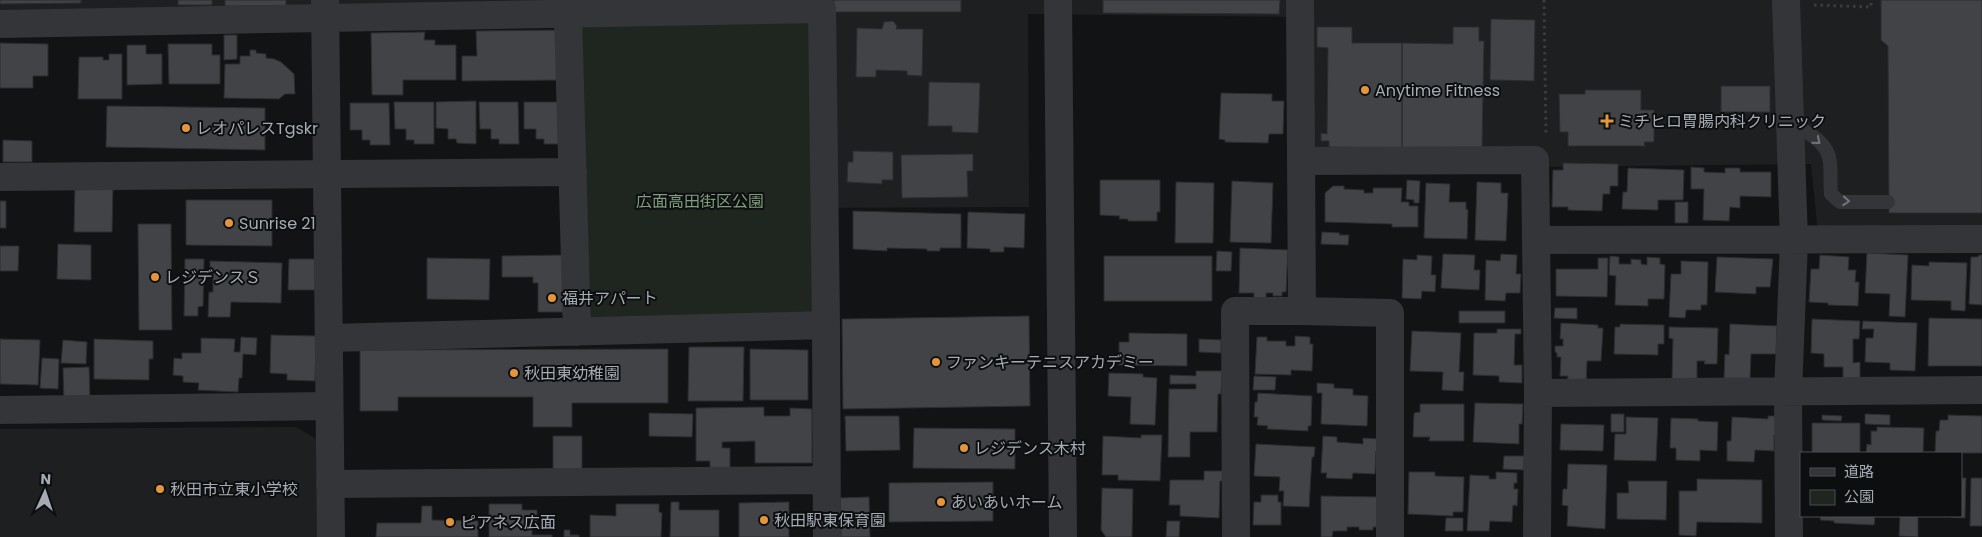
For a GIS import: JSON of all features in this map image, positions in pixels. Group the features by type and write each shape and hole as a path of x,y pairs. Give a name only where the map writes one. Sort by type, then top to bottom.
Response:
{"street":[{"path":"1058,0 1063,537"},
{"path":"1300,0 1302,311"},
{"path":"1786,4 1794,241 1788,393 1789,537"},
{"path":"0,24 325,9 568,15 822,5 827,537"},
{"path":"325,9 331,537"},
{"path":"568,15 577,332"},
{"path":"1301,161 1536,160 1537,537"},
{"path":"0,177 573,172"},
{"path":"1536,240 1794,241 1982,239"},
{"path":"1236,537 1235,312 1302,311 1390,313 1390,537"},
{"path":"329,338 826,324"},
{"path":"1538,393 1788,393 1982,390"},
{"path":"0,410 329,406"},
{"path":"330,484 826,480"}],"lane":[{"path":"1789,122 1822,144 1828,152 1831,194 1834,198 1840,202 1888,202"}],"path":[{"path":"1536,160 1546,160 1544,0"},
{"path":"1843,0 1843,6"},
{"path":"1786,4 1871,7 1871,0"}],"shaded area":[{"path":"0,0 1982,0 1982,232 1818,233 1811,164 1291,170 1293,17 1028,14 1029,207 816,208 819,8 0,13"},
{"name":"秋田市立東小学校","path":"296,427 320,441 321,537 0,537 0,429"}],"green space":[{"name":"広面高田街区公園","path":"819,17 826,325 577,332 575,22"}],"building":[{"path":"0,0 81,0 81,3 0,4"},
{"path":"178,0 212,0 212,5 178,5"},
{"path":"225,0 286,0 286,6 225,6"},
{"path":"834,0 961,0 961,12 834,12"},
{"path":"1103,0 1280,0 1279,14 1103,13"},
{"path":"1881,0 1982,0 1982,213 1889,213 1888,46 1881,40"},
{"path":"1491,19 1535,20 1534,81 1490,80"},
{"path":"893,21 897,26 896,29 923,29 922,76 907,75 907,71 876,70 876,77 856,77 857,28 882,29 884,22"},
{"name":"Anytime Fitness","path":"1317,27 1352,27 1352,43 1402,43 1402,148 1329,147 1329,141 1321,141 1321,133 1327,134 1328,48 1317,47"},
{"path":"1453,27 1479,27 1479,41 1484,41 1482,148 1402,148 1402,43 1453,44"},
{"path":"564,30 565,80 462,81 462,56 477,56 476,31"},
{"path":"425,32 424,40 435,40 435,45 456,45 456,80 403,80 403,95 372,95 371,33"},
{"path":"224,35 237,35 237,59 224,60"},
{"path":"0,43 48,44 48,76 33,76 33,88 0,88"},
{"path":"168,44 212,44 212,55 220,55 220,84 169,84"},
{"path":"127,45 146,45 146,54 162,54 162,84 127,85"},
{"path":"250,50 256,50 256,53 266,54 266,58 281,62 294,74 295,94 285,94 279,99 224,98 225,64 240,64 240,56 250,56"},
{"path":"109,54 122,54 122,99 78,99 79,57 103,57 103,60 109,60"},
{"path":"929,82 980,83 978,133 952,132 952,126 928,126"},
{"path":"1721,86 1770,86 1770,112 1721,112"},
{"name":"ミチヒロ胃腸内科クリニック","path":"1585,90 1641,90 1641,110 1654,110 1654,142 1644,142 1645,146 1568,146 1568,132 1560,132 1559,94 1585,94"},
{"path":"1221,93 1272,94 1272,101 1284,101 1283,134 1269,134 1268,143 1225,142 1225,140 1219,139"},
{"path":"476,101 476,144 457,143 456,139 448,139 448,129 436,128 436,102"},
{"path":"394,102 434,102 434,144 414,144 414,140 406,140 406,129 395,129"},
{"path":"479,102 518,102 519,144 499,144 499,139 491,139 491,129 480,129"},
{"path":"524,102 563,102 564,144 544,144 544,139 536,139 536,129 524,129"},
{"path":"350,103 389,103 390,145 370,145 370,140 362,140 362,130 350,130"},
{"name":"レオパレスTgskr","path":"107,106 265,108 265,150 106,147"},
{"path":"3,140 32,141 32,162 3,162"},
{"path":"853,151 893,152 893,180 882,180 882,184 847,182 848,162 853,162"},
{"path":"973,154 973,171 967,171 968,197 902,198 901,155"},
{"path":"1563,163 1618,164 1618,186 1610,186 1610,194 1603,194 1602,211 1568,210 1568,207 1552,207 1553,170 1563,170"},
{"path":"1691,167 1704,168 1704,172 1725,173 1725,168 1740,168 1740,172 1771,172 1771,197 1740,196 1740,208 1730,207 1729,221 1703,220 1704,189 1691,189"},
{"path":"1628,168 1684,170 1683,200 1658,200 1658,210 1622,209 1623,192 1627,192"},
{"path":"1100,180 1160,180 1160,212 1157,212 1157,221 1128,221 1128,219 1119,219 1120,216 1100,215"},
{"path":"1407,180 1420,181 1419,203 1406,199"},
{"path":"1232,181 1273,183 1271,243 1230,242"},
{"path":"1176,182 1214,183 1213,243 1175,243"},
{"path":"1477,182 1501,183 1501,193 1508,193 1506,241 1475,240"},
{"path":"1426,183 1450,184 1449,202 1466,202 1466,209 1468,210 1467,239 1424,238"},
{"path":"1333,186 1344,186 1344,189 1364,190 1364,193 1373,193 1373,188 1402,188 1401,202 1409,202 1409,206 1418,206 1418,227 1392,227 1392,224 1325,222 1325,193"},
{"path":"75,187 113,187 112,232 74,232"},
{"name":"Sunrise 21","path":"186,200 272,200 272,246 186,245"},
{"path":"0,201 6,201 6,228 0,228"},
{"path":"1675,202 1688,202 1688,223 1675,223"},
{"path":"853,211 961,214 961,248 940,248 940,251 887,248 887,251 853,249"},
{"path":"968,212 1025,214 1024,248 1004,247 1004,252 990,252 990,249 967,248"},
{"name":"レジデンスＳ","path":"138,224 171,224 172,330 139,330"},
{"path":"1322,232 1349,235 1348,245 1321,244"},
{"path":"58,244 91,245 91,280 57,279"},
{"path":"0,246 19,246 18,271 0,271"},
{"path":"1240,248 1288,250 1286,292 1282,292 1282,296 1273,296 1273,293 1266,293 1266,300 1254,299 1254,293 1239,293"},
{"path":"1217,251 1232,252 1231,271 1216,271"},
{"path":"1867,253 1908,255 1905,317 1889,316 1890,294 1865,293"},
{"path":"1443,254 1475,255 1474,270 1480,270 1479,290 1441,288"},
{"path":"1501,254 1517,255 1516,274 1521,274 1520,293 1506,293 1505,301 1485,300 1486,260 1500,261"},
{"name":"福井アパート","path":"565,255 566,312 538,312 538,283 533,283 533,277 502,277 502,256"},
{"path":"1417,255 1432,256 1431,275 1436,275 1435,292 1422,291 1421,299 1402,298 1403,259 1417,260"},
{"path":"1820,255 1849,257 1848,270 1856,270 1855,282 1859,282 1858,306 1809,302 1811,269 1819,269"},
{"path":"1982,255 1982,305 1969,304 1971,257 1978,257"},
{"path":"1104,256 1212,256 1212,301 1104,301"},
{"path":"1610,256 1619,257 1619,264 1631,264 1631,259 1641,260 1641,264 1647,265 1647,257 1660,258 1660,264 1665,265 1664,299 1648,299 1648,306 1615,305 1616,276 1609,275"},
{"path":"1717,257 1773,259 1770,287 1756,287 1756,294 1715,292"},
{"path":"427,258 490,259 489,300 427,299"},
{"path":"1598,258 1608,258 1607,297 1556,296 1556,269 1598,269"},
{"path":"185,259 204,259 203,306 198,307 198,316 184,316"},
{"path":"289,259 316,259 315,290 288,290"},
{"path":"210,261 282,263 281,303 231,302 230,317 208,317 209,292 213,292 213,269 210,269"},
{"path":"1681,261 1708,262 1707,305 1701,305 1701,310 1686,310 1685,318 1669,317 1671,274 1681,274"},
{"path":"1929,262 1967,263 1965,311 1951,310 1951,301 1911,300 1912,265 1929,266"},
{"path":"1555,308 1577,308 1577,319 1554,318"},
{"path":"1459,311 1505,311 1505,323 1459,323"},
{"name":"ファンキーテニスアカデミー","path":"1029,316 1030,406 843,409 842,319"},
{"path":"1929,318 1982,319 1982,366 1928,366"},
{"path":"1812,319 1860,321 1859,339 1853,339 1853,363 1860,362 1860,380 1843,379 1843,367 1824,367 1824,354 1811,353"},
{"path":"1863,321 1917,323 1915,371 1890,370 1890,363 1865,362 1866,338 1873,338 1874,329 1862,329"},
{"path":"1561,323 1598,325 1598,328 1603,328 1601,361 1587,361 1586,384 1567,383 1568,376 1560,376 1561,357 1557,357 1555,346 1563,346 1563,339 1560,339"},
{"path":"1620,324 1664,325 1664,344 1658,344 1658,355 1614,354 1615,327 1620,327"},
{"path":"1730,324 1777,326 1776,354 1751,354 1750,379 1724,379 1725,354 1729,355"},
{"path":"1669,327 1718,328 1717,364 1704,364 1705,361 1697,361 1697,380 1672,379 1673,339 1669,338"},
{"path":"1497,329 1521,329 1521,334 1515,334 1514,365 1522,365 1522,383 1499,382 1499,376 1473,375 1474,333 1497,333"},
{"path":"1412,331 1461,333 1459,372 1464,372 1463,391 1442,390 1443,372 1410,371"},
{"path":"1129,333 1187,334 1187,366 1119,365 1119,342 1129,342"},
{"path":"271,335 316,336 315,381 287,380 287,374 270,373"},
{"path":"1295,336 1310,337 1310,344 1313,344 1312,371 1291,370 1291,375 1255,374 1257,337 1267,337 1267,341 1286,341 1286,346 1295,346"},
{"path":"241,337 257,338 256,355 243,354 242,378 239,378 238,392 198,390 199,383 183,382 183,376 173,375 174,358 182,359 182,353 201,353 201,338 235,339 234,352 240,352"},
{"path":"0,339 40,340 38,385 0,384"},
{"path":"94,339 153,341 153,359 149,359 149,380 94,379"},
{"path":"1199,339 1221,340 1221,353 1199,352"},
{"path":"63,340 87,342 86,364 61,363"},
{"path":"689,347 744,347 743,401 688,401"},
{"name":"秋田東幼稚園","path":"668,349 668,403 572,403 572,427 533,427 533,397 398,397 398,411 360,411 360,350"},
{"path":"750,349 808,350 808,400 750,400"},
{"path":"42,358 59,359 58,389 40,388"},
{"path":"89,367 90,401 64,402 63,368"},
{"path":"1196,371 1222,371 1221,394 1218,394 1217,432 1190,432 1190,457 1168,457 1169,389 1196,389 1196,384 1170,384 1170,375 1196,376"},
{"path":"1109,373 1143,374 1143,377 1157,378 1155,425 1130,424 1131,397 1108,396"},
{"path":"1254,376 1276,377 1275,390 1253,390"},
{"path":"1317,383 1334,384 1334,388 1353,389 1353,395 1368,396 1367,426 1321,424 1322,393 1317,393"},
{"path":"1258,393 1312,396 1311,426 1308,426 1308,431 1267,429 1268,426 1257,425 1258,417 1254,417"},
{"path":"1475,403 1523,404 1522,424 1519,424 1519,444 1473,442"},
{"path":"1420,404 1464,404 1464,441 1429,441 1430,437 1413,437 1414,413 1420,412"},
{"path":"764,407 764,416 790,416 790,408 812,409 812,463 755,463 755,441 722,442 722,448 730,448 730,471 710,471 710,461 696,461 696,408"},
{"path":"649,413 693,414 692,437 649,436"},
{"path":"1611,414 1624,414 1624,432 1611,432"},
{"path":"1865,414 1890,415 1890,425 1865,424"},
{"path":"1822,415 1842,416 1841,421 1822,420"},
{"path":"1948,415 1982,416 1982,453 1935,452 1936,431 1939,431 1940,420 1948,420"},
{"path":"845,416 899,416 900,450 846,451"},
{"path":"1768,416 1778,416 1777,435 1774,435 1774,451 1755,450 1754,462 1727,461 1727,441 1731,441 1732,417 1768,419"},
{"path":"1626,417 1658,418 1656,461 1614,460 1615,434 1626,434"},
{"path":"1671,418 1718,422 1717,451 1700,450 1700,461 1676,460 1676,448 1670,448"},
{"path":"1812,423 1860,423 1860,452 1812,452"},
{"path":"1561,424 1604,425 1603,451 1560,450"},
{"path":"1877,427 1924,428 1923,452 1866,452 1867,444 1871,445 1871,431 1877,431"},
{"name":"レジデンス木村","path":"914,428 1015,429 1015,469 913,468"},
{"path":"1141,435 1162,435 1160,481 1118,480 1118,475 1102,475 1103,436 1141,438"},
{"path":"553,436 582,436 582,470 553,470"},
{"path":"1323,436 1337,437 1337,442 1363,444 1363,438 1379,439 1378,451 1376,451 1375,474 1353,473 1352,479 1326,478 1327,473 1321,473"},
{"path":"1256,444 1315,447 1314,457 1312,457 1309,507 1283,506 1284,491 1279,491 1280,477 1254,476"},
{"path":"1504,456 1524,456 1524,470 1503,469"},
{"path":"1568,464 1607,465 1605,529 1567,526 1568,506 1562,505 1563,489 1567,489"},
{"path":"1204,471 1223,471 1223,481 1220,481 1219,518 1180,516 1180,505 1169,505 1170,480 1204,480"},
{"path":"1409,472 1435,472 1435,476 1464,477 1463,512 1453,512 1453,516 1408,514"},
{"path":"1496,472 1517,473 1517,483 1514,483 1514,489 1518,489 1517,506 1513,505 1512,522 1490,521 1489,531 1467,531 1470,475 1489,476 1489,479 1496,479"},
{"path":"1962,478 1966,478 1965,518 1951,517 1962,517"},
{"path":"1971,478 1982,478 1982,526 1970,526"},
{"path":"1697,479 1762,480 1762,523 1697,522 1696,536 1679,535 1679,491 1697,491"},
{"path":"1628,481 1667,481 1666,520 1617,519 1617,493 1629,493"},
{"name":"あいあいホーム","path":"993,482 993,521 889,522 889,483"},
{"path":"1102,488 1133,489 1132,537 1106,537 1101,530"},
{"path":"1261,495 1278,495 1278,502 1281,502 1281,525 1253,525 1254,502 1261,502"},
{"path":"1321,496 1378,497 1377,527 1373,527 1373,530 1359,530 1359,527 1347,527 1347,531 1333,531 1332,537 1321,537"},
{"path":"869,497 870,537 841,537 840,498"},
{"path":"671,502 679,502 679,510 719,510 719,537 670,537"},
{"name":"秋田駅東保育園","path":"789,502 789,537 739,537 739,503"},
{"path":"489,504 522,504 522,510 537,510 537,524 532,524 532,535 552,535 552,537 489,537"},
{"path":"616,504 659,504 659,512 662,513 661,537 590,537 590,515 616,516"},
{"name":"ピアネス広面","path":"422,506 432,506 432,520 478,521 478,537 376,537 377,523 421,523"},
{"path":"1821,517 1875,517 1874,525 1834,523 1834,521 1820,520"},
{"path":"1900,517 1918,517 1918,537 1899,536"},
{"path":"1446,518 1463,518 1463,531 1445,531"},
{"path":"1167,521 1180,521 1179,537 1166,537"},
{"path":"564,530 570,530 570,535 579,535 579,537 564,537"}],"place":[{"name":"Anytime Fitness","path":"1365,90"},
{"name":"ミチヒロ胃腸内科クリニック","path":"1607,121"},
{"name":"レオパレスTgskr","path":"186,128"},
{"name":"Sunrise 21","path":"229,223"},
{"name":"レジデンスＳ","path":"155,277"},
{"name":"福井アパート","path":"552,298"},
{"name":"ファンキーテニスアカデミー","path":"936,362"},
{"name":"秋田東幼稚園","path":"514,373"},
{"name":"レジデンス木村","path":"964,448"},
{"name":"秋田市立東小学校","path":"160,489"},
{"name":"あいあいホーム","path":"941,502"},
{"name":"秋田駅東保育園","path":"764,520"},
{"name":"ピアネス広面","path":"450,522"}]}
